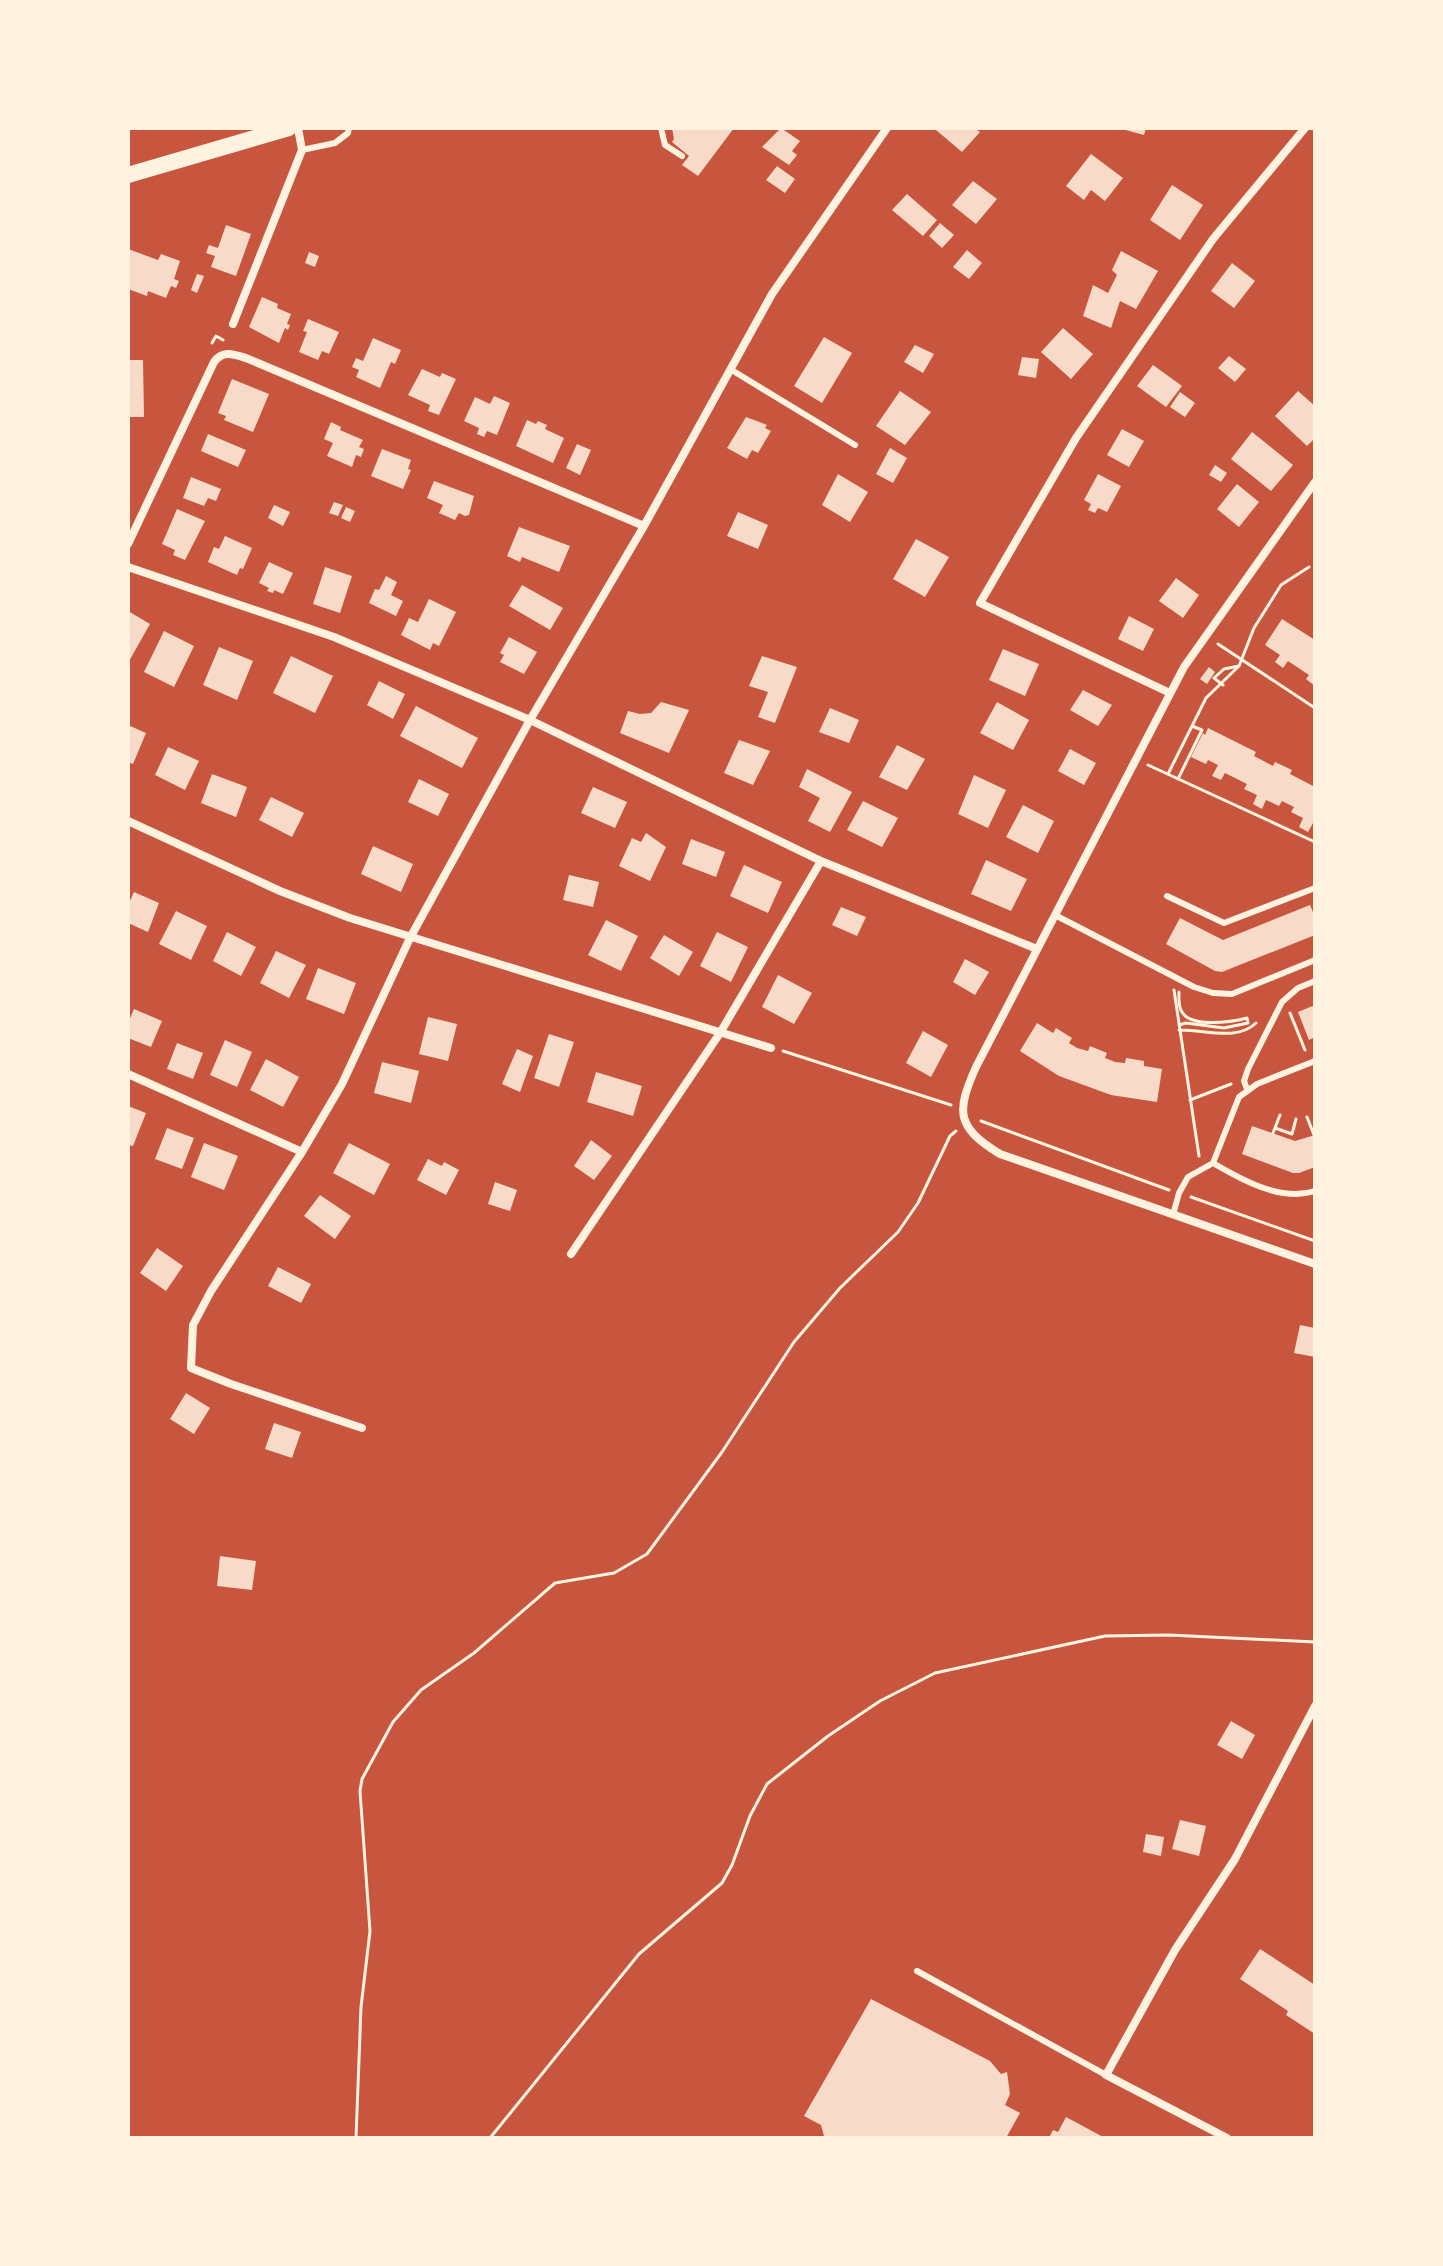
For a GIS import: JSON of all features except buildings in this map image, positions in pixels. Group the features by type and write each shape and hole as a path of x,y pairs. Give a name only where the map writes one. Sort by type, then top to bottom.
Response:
{"main road":[{"path":"128,175 289,128"}],"street":[{"path":"233,324 302,150 298,128"},
{"path":"362,1428 191,1368 193,1325 342,1084 410,938 772,294 887,128"},
{"path":"1170,693 980,603 1076,438 1213,239 1305,128"},
{"path":"128,544 214,362 225,353 246,358 644,526"},
{"path":"1315,482 1184,667 976,1067 962,1108 966,1125 976,1139 1000,1154 1315,1264"},
{"path":"128,567 334,637 530,720 821,861 1037,949"},
{"path":"128,821 280,891 410,938 771,1048"},
{"path":"571,1254 720,1033 821,861"},
{"path":"128,1074 302,1152"},
{"path":"1227,2138 1106,2075 1175,1950 1235,1859 1315,1706"}],"lane":[{"path":"302,150 335,143 348,133 349,128"},
{"path":"661,128 665,145 682,156"},
{"path":"730,369 855,445"},
{"path":"1167,896 1224,923 1315,888"},
{"path":"1055,915 1194,987 1213,993 1232,994 1315,960"},
{"path":"1247,1089 1244,1081 1248,1069 1282,1002 1298,988 1315,981"},
{"path":"1173,1215 1179,1193 1188,1177 1213,1163 1239,1097 1247,1089 1315,1061"},
{"path":"1213,1163 1281,1193 1306,1194 1315,1191"},
{"path":"917,1971 1106,2075"}],"path":[{"path":"1168,774 1206,698 1223,685 1239,666 1254,628 1281,585 1309,567"},
{"path":"1214,641 1315,708"},
{"path":"1223,685 1214,678 1220,671 1239,666"},
{"path":"1178,779 1202,730 1192,726"},
{"path":"1183,747 1192,751"},
{"path":"1144,763 1315,842"},
{"path":"1179,1028 1186,1023 1224,1028 1248,1023 1247,1018 1224,1023 1187,1017 1182,1012 1176,991 1179,1028 1199,1156"},
{"path":"1291,1016 1306,1054"},
{"path":"1179,1028 1238,1032 1249,1029 1261,1017"},
{"path":"771,1048 962,1108"},
{"path":"1190,1100 1226,1085"},
{"path":"976,1110 981,1121 1070,1155"},
{"path":"1280,1115 1274,1131 1292,1134 1296,1119"},
{"path":"1307,1117 1314,1131"},
{"path":"356,2138 361,2007 370,1931 360,1791 362,1779 393,1722 421,1690 474,1653 555,1583 614,1573 647,1554 722,1452 794,1342 840,1288 898,1232 918,1203 950,1136 966,1125"},
{"path":"490,2138 639,1954 722,1883 767,1784 828,1736 880,1701 935,1673 1105,1636 1169,1635 1315,1642"}]}
